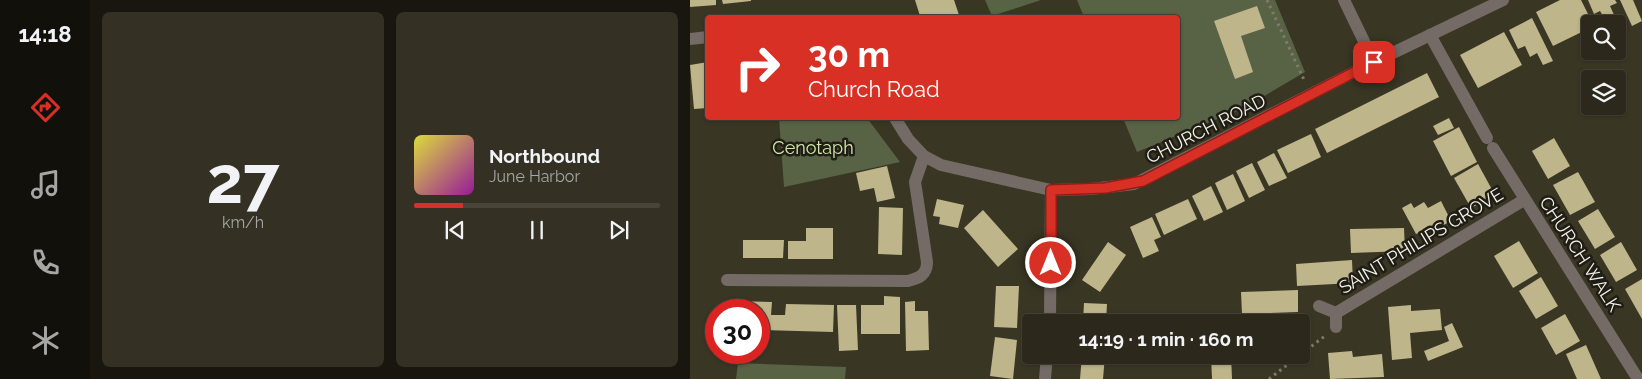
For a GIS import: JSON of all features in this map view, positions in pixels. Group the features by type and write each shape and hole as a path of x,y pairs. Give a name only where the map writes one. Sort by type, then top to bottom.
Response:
{"street":[{"path":"1344,0 1374,62"},
{"name":"CHURCH ROAD","path":"896,120 908,139 924,156 947,167 1051,190 1119,187 1143,181 1310,94 1503,0"},
{"name":"CHURCH WALK","path":"1430,35 1524,200 1638,379"},
{"path":"690,39 705,37"},
{"path":"727,280 908,281 919,278 927,268 927,262 915,182 924,156"},
{"path":"1050,314 1051,190"},
{"name":"SAINT PHILIPS GROVE","path":"1336,313 1524,200"},
{"name":"SAINT PHILIPS GROVE","path":"1320,306 1336,313"},
{"name":"SAINT PHILIPS GROVE","path":"1336,313 1336,327"},
{"path":"1046,379 1047,364"}],"path":[{"path":"1267,0 1310,94"},
{"path":"1310,346 1336,327"},
{"path":"1268,379 1287,364"}],"green space":[{"path":"985,0 1041,0 995,15 992,15"},
{"path":"1077,0 1275,0 1305,72 1242,109 1137,152 1124,120 1180,120 1180,15 1083,15"},
{"name":"Cenotaph","path":"779,120 868,120 900,162 784,187"},
{"path":"738,364 846,367 845,379 736,379"}],"building":[{"path":"690,0 716,0 716,5 690,7"},
{"path":"722,0 751,0 751,1 723,4"},
{"path":"915,0 954,0 959,15 920,15"},
{"path":"1560,0 1581,0 1588,15 1581,15 1581,32 1553,46 1536,12"},
{"path":"1588,0 1615,0 1617,3 1610,6 1614,15 1602,15 1600,11 1594,14"},
{"path":"1620,0 1633,0 1642,21 1632,26"},
{"path":"1257,6 1265,28 1241,36 1253,72 1235,79 1214,21"},
{"path":"1532,18 1553,61 1543,65 1537,53 1530,57 1525,46 1518,49 1509,30"},
{"path":"1504,32 1522,65 1478,88 1460,55"},
{"path":"705,62 705,108 694,109 690,65"},
{"path":"1427,73 1439,97 1327,153 1315,129"},
{"path":"1449,118 1454,128 1438,135 1433,126"},
{"path":"1459,127 1477,162 1451,176 1433,141"},
{"path":"1311,134 1321,157 1288,173 1277,150"},
{"path":"1554,138 1570,166 1548,179 1532,151"},
{"path":"1274,153 1287,178 1269,186 1257,162"},
{"path":"1252,163 1265,190 1249,198 1236,171"},
{"path":"1478,164 1495,195 1471,208 1454,178"},
{"path":"887,166 895,198 877,202 874,188 860,191 856,173"},
{"path":"1578,172 1595,202 1570,215 1553,185"},
{"path":"1233,174 1245,201 1227,210 1215,183"},
{"path":"1211,186 1223,212 1204,221 1192,196"},
{"path":"937,199 964,205 958,228 939,224 940,217 933,216"},
{"path":"1188,199 1197,219 1164,235 1155,214"},
{"path":"1441,201 1451,221 1423,236 1421,232 1416,234 1402,208 1411,203 1414,208 1424,202 1428,208"},
{"path":"879,207 903,208 902,255 878,254"},
{"path":"1598,209 1615,237 1595,249 1578,221"},
{"path":"983,210 1018,249 998,267 964,228"},
{"path":"1152,217 1161,237 1154,240 1159,251 1143,258 1130,227"},
{"path":"806,228 833,228 833,259 788,259 788,241 806,241"},
{"path":"1404,228 1405,251 1351,253 1350,229"},
{"path":"743,240 784,240 783,258 743,258"},
{"path":"1519,241 1538,273 1513,288 1494,256"},
{"path":"1108,242 1126,255 1100,292 1082,280"},
{"path":"1621,242 1637,270 1616,282 1600,255"},
{"path":"1352,260 1353,283 1297,286 1296,264"},
{"path":"1541,277 1558,306 1536,319 1519,291"},
{"path":"1642,279 1642,319 1625,289"},
{"path":"996,286 1019,286 1017,328 994,327"},
{"path":"1298,290 1298,312 1242,314 1241,292"},
{"path":"884,296 900,297 900,334 861,334 861,305 884,305"},
{"path":"915,301 915,311 928,311 929,350 906,351 905,302"},
{"path":"770,302 772,302 771,315 785,315 786,304 834,305 833,332 770,330"},
{"path":"1084,303 1107,304 1106,314 1083,314"},
{"path":"837,305 856,305 858,350 839,351"},
{"path":"1411,305 1411,311 1440,309 1442,330 1410,333 1412,358 1392,360 1388,307"},
{"path":"1565,314 1580,341 1556,355 1541,328"},
{"path":"1452,323 1463,347 1428,361 1424,351 1449,341 1444,327"},
{"path":"995,337 1017,340 1013,379 990,376"},
{"path":"1586,345 1601,379 1577,379 1566,354"},
{"path":"1352,351 1353,357 1382,354 1384,377 1330,379 1328,353"},
{"path":"1081,364 1104,364 1103,379 1080,379"},
{"path":"1211,364 1231,364 1232,379 1212,379"}],"route":[{"path":"1051,263 1051,190 1091,190 1119,187 1143,181 1374,62"}]}
